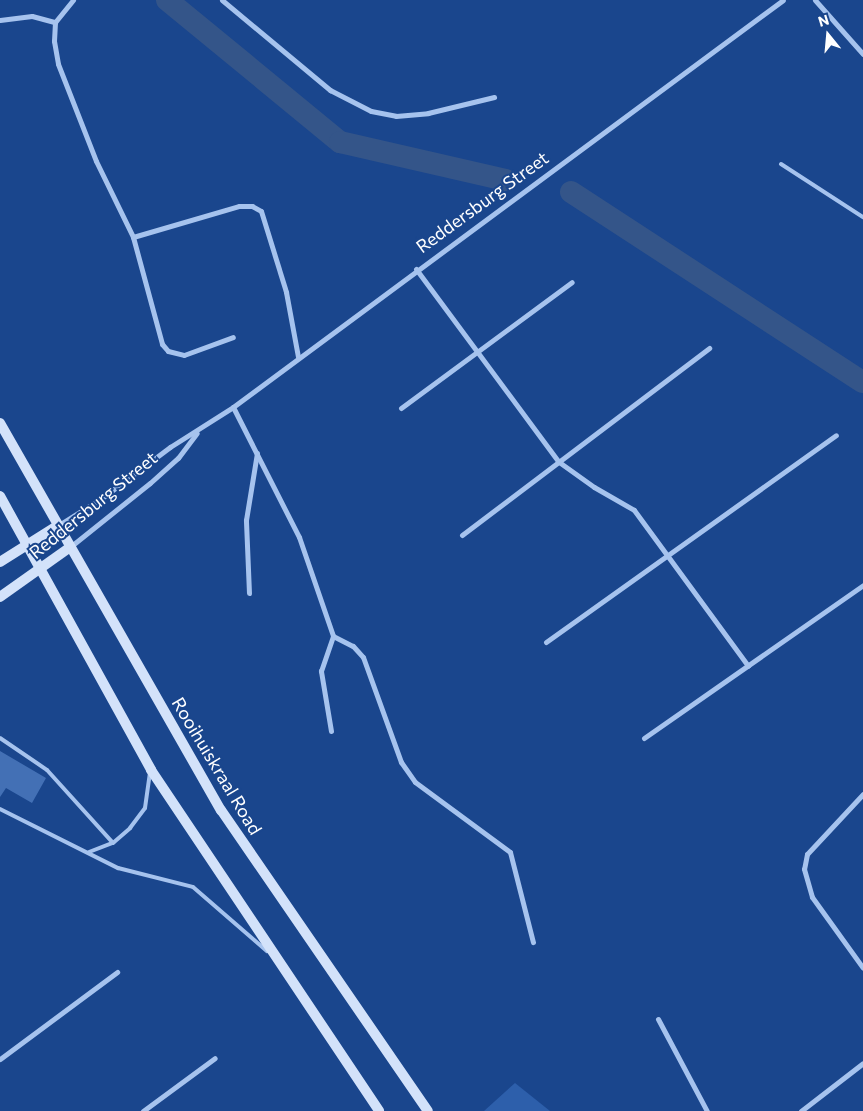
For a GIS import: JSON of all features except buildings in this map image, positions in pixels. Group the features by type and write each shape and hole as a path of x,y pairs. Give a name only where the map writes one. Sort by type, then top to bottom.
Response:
{"main road":[{"name":"Rooihuiskraal Road","path":"0,423 69,548 221,810 428,1111"},
{"path":"0,496 151,770 379,1111"},
{"name":"Reddersburg Street","path":"0,562 57,526"},
{"name":"Reddersburg Street","path":"0,598 69,548"}],"street":[{"path":"73,0 55,22 54,41 58,64 96,161 133,237 159,338 168,351 184,355 233,337"},
{"path":"222,0 330,90 370,112 396,116 428,113 494,97"},
{"name":"Reddersburg Street","path":"57,526 102,498 170,446 199,430 233,407 416,269 516,199 783,0"},
{"path":"815,0 863,54"},
{"path":"0,20 32,16 55,22"},
{"path":"133,237 239,206 252,206 261,211 286,292 298,357"},
{"path":"416,269 559,462 594,488 634,510 748,666"},
{"path":"401,408 476,350 572,282"},
{"path":"462,535 709,348"},
{"path":"233,407 299,537 333,636 321,670 331,731"},
{"name":"Reddersburg Street","path":"69,548 178,458 199,430"},
{"path":"546,642 836,435"},
{"path":"250,592 246,520 257,453"},
{"path":"644,738 863,585"},
{"path":"333,636 353,646 363,657 395,751 407,774 510,852 533,942"},
{"path":"863,794 807,854 804,869 812,897 863,968"},
{"path":"0,1059 117,972"},
{"path":"658,1019 708,1111"},
{"path":"144,1111 215,1058"},
{"path":"801,1111 863,1062"}],"lane":[{"path":"781,164 863,217"},
{"path":"0,738 47,770 113,843"},
{"path":"88,852 113,843 130,828 145,808 151,770"},
{"path":"0,809 134,875 192,886 277,960"}],"shaded area":[{"path":"515,1083 550,1111 484,1111"}],"waterway":[{"path":"167,0 340,142 506,180"},
{"path":"571,192 863,382"}]}
